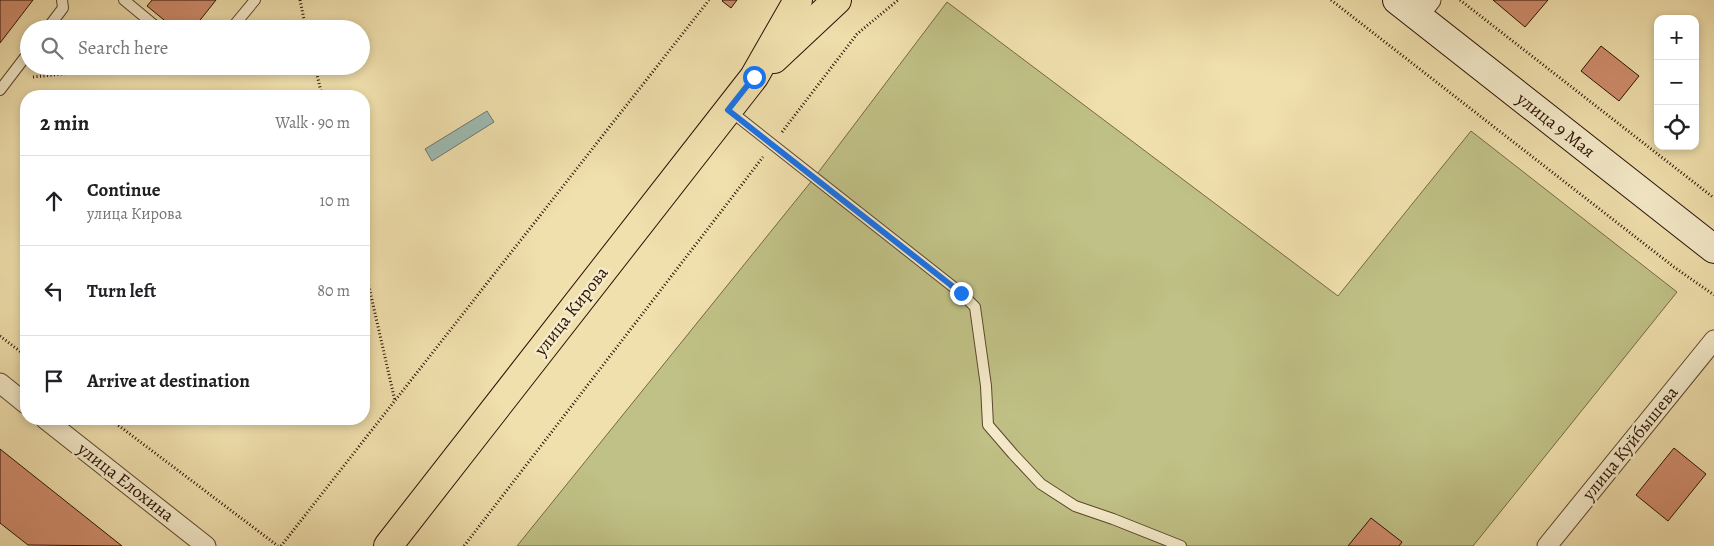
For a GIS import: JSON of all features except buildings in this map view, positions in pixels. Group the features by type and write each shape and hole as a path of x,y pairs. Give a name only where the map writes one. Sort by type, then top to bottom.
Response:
{"main road":[{"name":"улица Кирова","path":"388,546 754,77 798,0"},
{"name":"улица Кирова","path":"754,77 837,0"}],"street":[{"name":"улица 9 Мая","path":"1397,0 1425,8 1714,249"},
{"name":"улица Куйбышева","path":"1547,546 1714,340"},
{"path":"0,383 20,399"},
{"name":"улица Елохина","path":"54,425 206,546"}],"lane":[{"path":"54,20 63,8 62,0"},
{"path":"124,0 148,20"},
{"path":"238,20 255,0"},
{"path":"0,90 20,64"},
{"path":"728,110 961,293 975,307 986,386 988,425 1041,484 1075,506 1181,546"}],"path":[{"path":"300,0 304,20"},
{"path":"118,425 279,546 395,402 708,0"},
{"path":"464,546 856,34 898,0"},
{"path":"1331,0 1674,267 1714,295"},
{"path":"1460,0 1714,198"},
{"path":"8,79 48,75"},
{"path":"317,75 321,90"},
{"path":"370,292 395,402"},
{"path":"0,336 20,351"}],"green space":[{"path":"947,2 1338,296 1471,131 1677,292 1473,546 517,546 814,178"}],"water":[{"path":"487,111 494,122 432,161 425,149"}],"route":[{"path":"754,77 728,110 961,293"}]}
